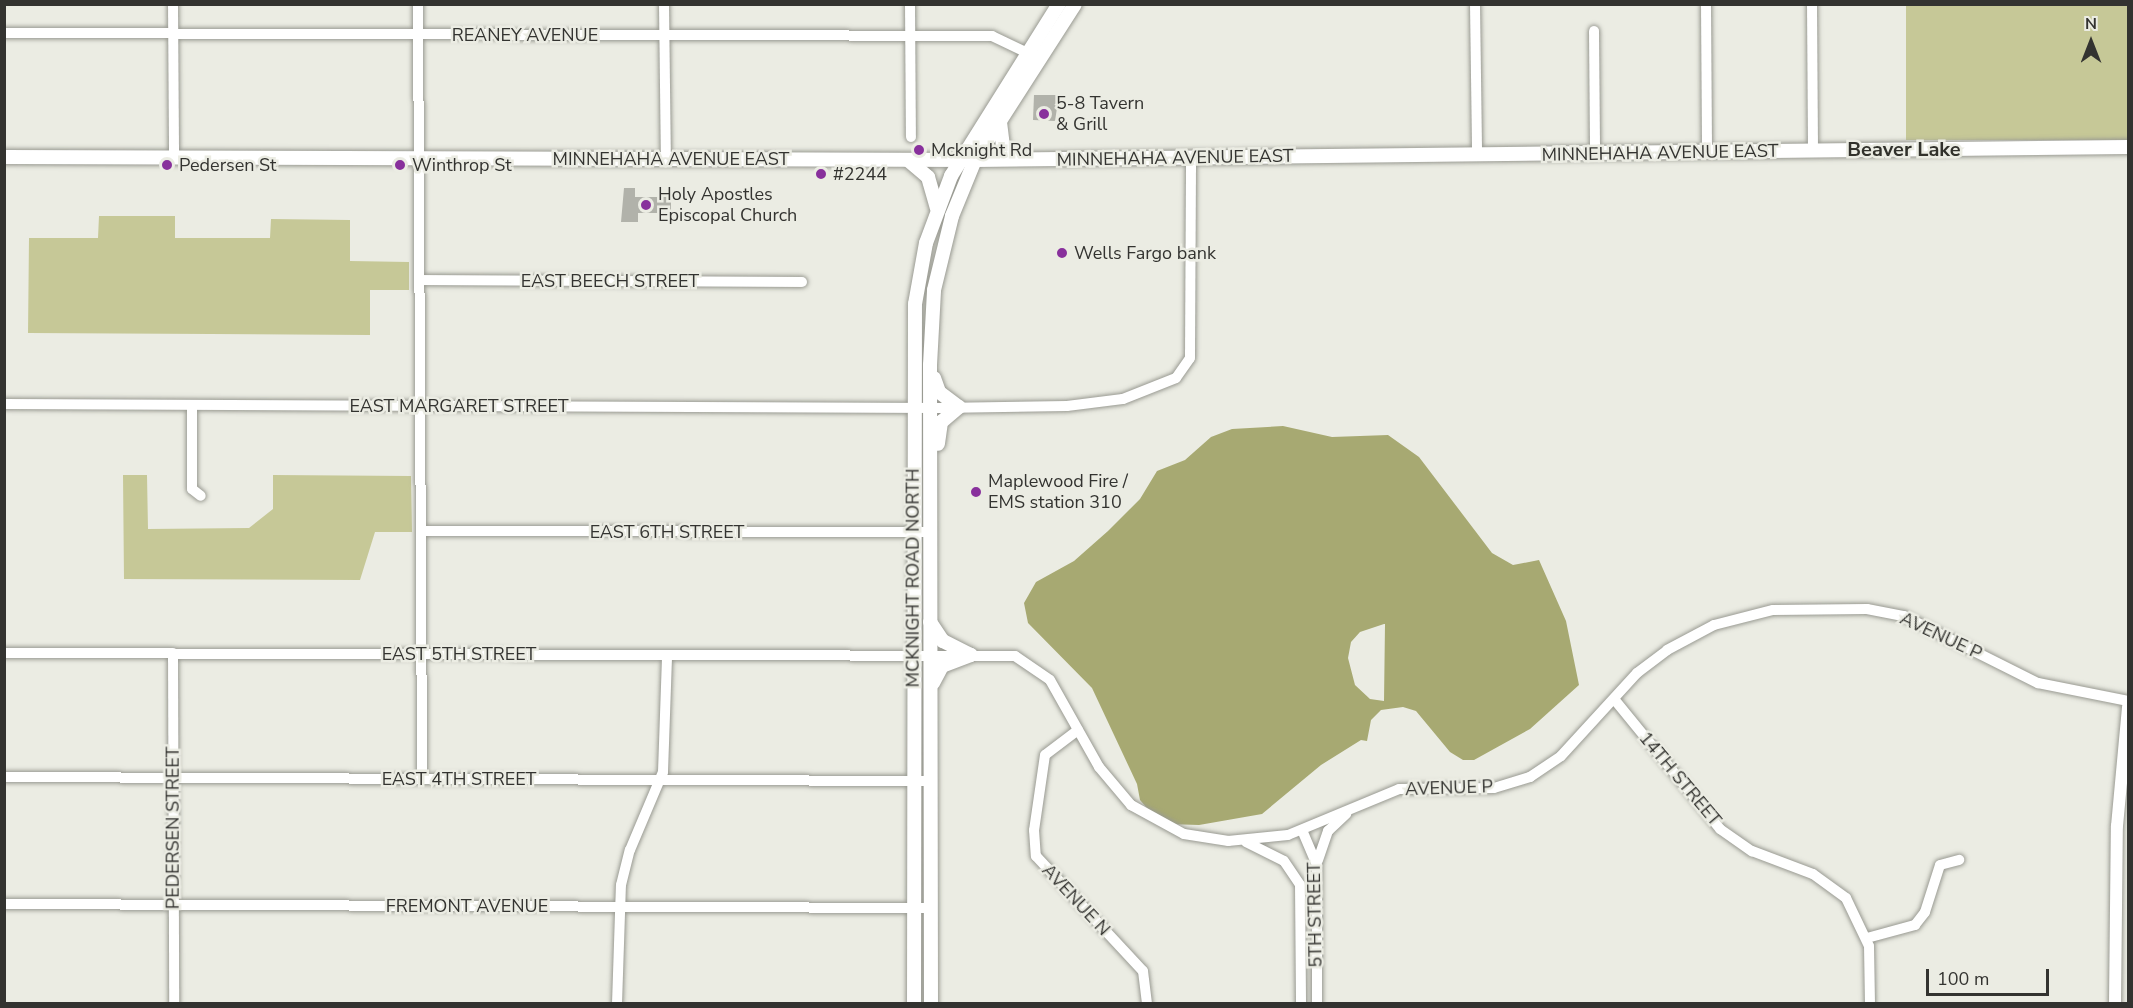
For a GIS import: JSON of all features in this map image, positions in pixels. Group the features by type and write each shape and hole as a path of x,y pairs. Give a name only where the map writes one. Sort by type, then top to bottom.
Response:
{"main road":[{"name":"MCKNIGHT ROAD NORTH","path":"914,1004 913,407 915,304 937,211 959,160 1059,4"},
{"name":"MCKNIGHT ROAD NORTH","path":"931,1004 930,365 939,262 975,160 1076,4"},
{"path":"1000,122 1003,147 1032,160"},
{"name":"MINNEHAHA AVENUE EAST","path":"4,157 1032,160 2128,147"},
{"path":"907,159 928,177 937,211"},
{"path":"930,365 939,392 959,407 941,422 931,474"},
{"path":"930,622 943,641 971,655"},
{"path":"930,694 940,669 971,655"}],"street":[{"path":"173,4 174,157"},
{"path":"418,4 422,779"},
{"path":"664,4 666,159"},
{"path":"910,4 911,137"},
{"path":"1475,4 1477,155"},
{"path":"1706,4 1707,153"},
{"path":"1812,4 1813,152"},
{"path":"1594,32 1594,154"},
{"name":"REANEY AVENUE","path":"4,33 992,36 1040,60"},
{"name":"EAST MARGARET STREET","path":"4,404 931,408 1099,404 1155,389 1185,370 1191,345 1191,158"},
{"path":"1191,177 1207,158"},
{"name":"EAST BEECH STREET","path":"419,280 802,282"},
{"path":"192,405 192,489 201,496"},
{"name":"EAST 6TH STREET","path":"421,531 929,532"},
{"name":"AVENUE P","path":"930,656 1002,654 1030,662 1050,680 1109,781 1143,814 1184,834 1243,841 1302,830 1364,801 1399,789 1494,788 1521,780 1560,756 1652,660 1714,625 1773,610 1829,609 1904,616 2038,683 2128,701"},
{"name":"EAST 5TH STREET","path":"4,653 930,656"},
{"name":"PEDERSEN STREET","path":"173,653 174,1004"},
{"path":"617,1004 618,907 630,850 661,781 667,655"},
{"name":"14TH STREET","path":"1614,699 1720,829 1752,850 1830,885 1856,913 1867,938 1870,1004"},
{"path":"2115,1004 2117,826 2128,707"},
{"name":"AVENUE N","path":"1078,730 1045,755 1034,830 1036,856 1143,971 1147,1004"},
{"name":"EAST 4TH STREET","path":"4,777 930,781"},
{"path":"1317,866 1328,831 1364,801"},
{"name":"5TH STREET","path":"1302,830 1317,866 1317,1004"},
{"name":"5TH STREET","path":"1243,841 1284,861 1300,885 1301,1004"},
{"path":"1867,938 1915,925 1925,912 1940,865 1959,860"},
{"name":"FREMONT AVENUE","path":"4,904 930,908"}],"shaded area":[{"path":"1906,5 2128,5 2128,140 1906,140"},
{"path":"99,216 175,216 175,238 270,238 271,219 350,220 350,261 409,262 409,290 370,290 370,335 28,333 29,238 98,238"},
{"path":"1283,426 1332,437 1388,435 1419,457 1492,553 1513,565 1539,560 1566,621 1579,685 1530,729 1474,760 1463,760 1450,752 1416,711 1403,707 1381,710 1371,720 1367,741 1361,740 1321,765 1262,814 1199,825 1166,824 1158,821 1140,800 1137,784 1092,688 1028,623 1024,603 1036,582 1074,561 1108,531 1140,499 1157,471 1185,460 1211,437 1232,429","holes":["1385,624 1384,701 1370,699 1355,685 1348,658 1351,642 1360,632"]},
{"path":"123,475 147,475 148,529 249,528 273,509 273,475 411,476 412,532 375,532 360,580 124,579"}],"building":[{"name":"5-8 Tavern & Grill","path":"1034,95 1059,95 1055,121 1033,120"},
{"name":"Holy Apostles Episcopal Church","path":"624,188 635,188 635,197 671,197 671,213 638,213 638,222 621,222"}],"place":[{"name":"5-8 Tavern & Grill","path":"1044,114"},
{"name":"Mcknight Rd","path":"919,150"},
{"name":"Pedersen St","path":"167,165"},
{"name":"Winthrop St","path":"400,165"},
{"name":"#2244","path":"821,174"},
{"name":"Holy Apostles Episcopal Church","path":"646,205"},
{"name":"Wells Fargo bank","path":"1062,253"},
{"name":"Maplewood Fire / EMS station 310","path":"976,492"}],"district":[{"name":"Beaver Lake","path":"1904,149"}]}
